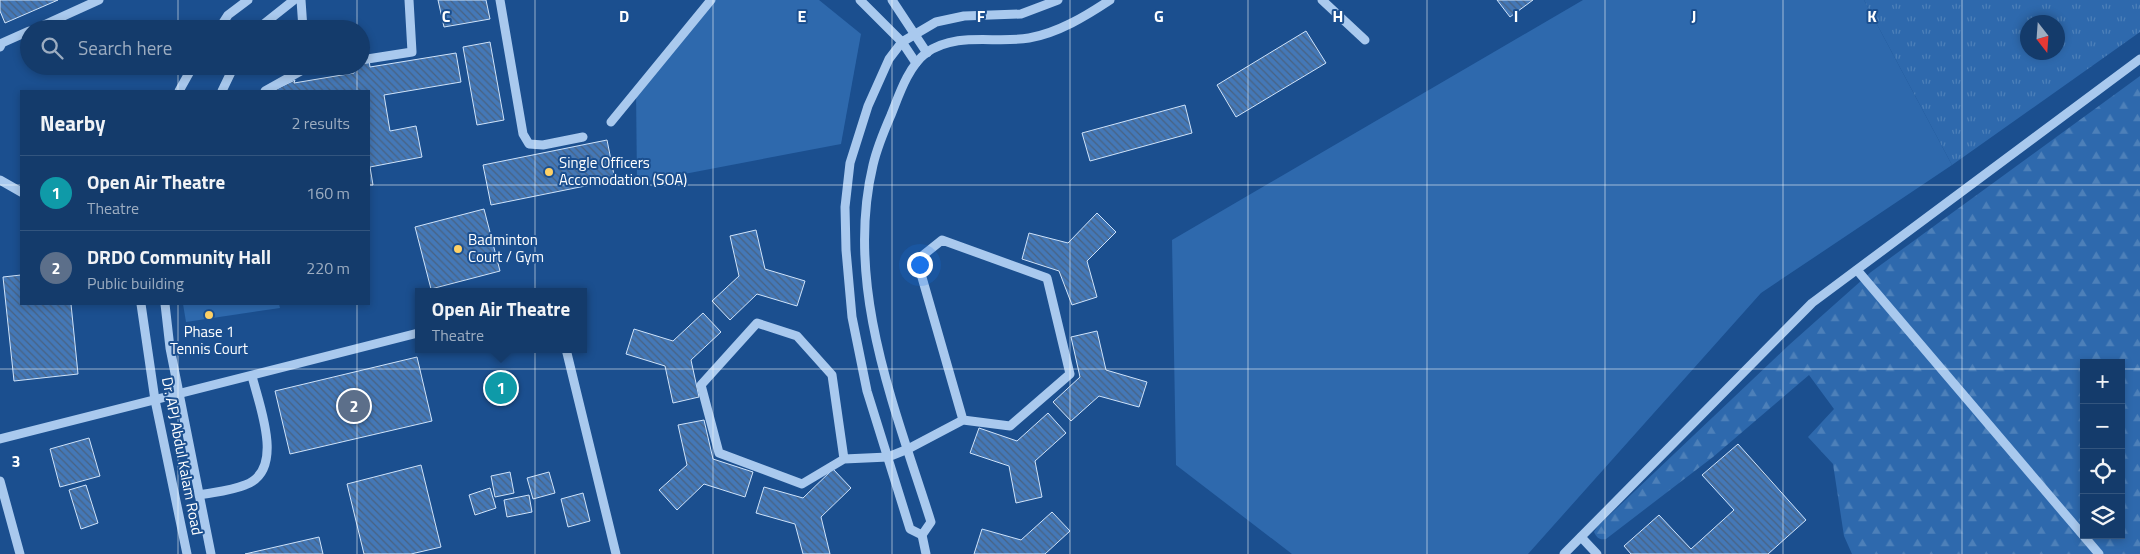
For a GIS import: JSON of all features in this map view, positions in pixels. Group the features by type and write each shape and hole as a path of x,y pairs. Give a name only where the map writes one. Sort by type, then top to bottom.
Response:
{"street":[{"path":"55,20 99,0"},
{"path":"225,20 228,15 248,0"},
{"path":"269,20 294,0"},
{"path":"302,0 303,20"},
{"path":"370,59 412,52 409,0"},
{"path":"500,0 523,134 529,144 543,145 583,137"},
{"path":"611,122 711,0"},
{"path":"860,0 902,42 916,63"},
{"path":"892,0 927,53"},
{"path":"922,535 910,529 867,392 852,317 846,250 845,207 850,163 868,106 889,59 902,42 914,33 936,22 964,16 1021,14 1058,0"},
{"path":"926,554 922,535 931,522 875,336 867,280 865,217 873,164 902,89 916,63 927,53 945,44 968,38 1001,41 1030,38 1079,21 1110,0"},
{"path":"1322,0 1365,40"},
{"path":"0,47 2,43 20,36"},
{"path":"1564,554 1812,303 2140,59"},
{"path":"180,90 188,75"},
{"path":"222,90 230,75"},
{"path":"267,90 292,75"},
{"path":"0,180 20,191"},
{"path":"844,459 832,375 797,336 757,323 700,385 719,453 802,484 844,459 888,457 908,450 963,420 1010,426 1070,374 1047,278 942,240 916,260 963,420"},
{"path":"1857,270 2099,554"},
{"name":"Dr. APJ Abdul Kalam Road","path":"141,305 155,400 187,554"},
{"path":"165,305 179,394 211,554"},
{"path":"0,438 415,334"},
{"path":"567,353 616,554"},
{"path":"199,495 247,485 263,472 267,460 268,445 252,376"},
{"path":"0,481 20,554"},
{"path":"1581,538 1597,554"}],"green space":[{"path":"714,0 819,0 861,34 841,144 637,183 636,90"},
{"path":"1583,0 1864,0 1952,165 1761,293 1528,554 1292,554 1176,465 1172,240"},
{"path":"1864,0 2140,0 2140,32 1952,165"},
{"path":"2140,76 2140,554 1852,554 1844,536 1833,464 1808,437 1834,409 1809,375 1713,457 1606,539 1597,537 1594,532 1598,526 1789,345 1871,272"},
{"name":"Phase 1 Tennis Court","path":"183,305 279,305 280,308 186,322"}],"building":[{"path":"0,0 58,0 5,23 0,11"},
{"path":"438,0 486,0 490,19 444,27"},
{"path":"1497,0 1533,0 1510,17"},
{"path":"1306,31 1326,63 1236,117 1217,85"},
{"path":"490,42 504,120 477,125 463,47"},
{"path":"456,53 461,82 384,95 390,131 416,126 422,157 370,167 370,90 274,90 295,80 294,83 342,75 370,75 370,67"},
{"path":"1185,105 1192,133 1090,161 1082,133"},
{"name":"Single Officers Accomodation (SOA)","path":"607,140 615,180 491,205 483,165"},
{"path":"370,167 373,185 370,185"},
{"name":"Badminton Court / Gym","path":"484,209 500,271 431,288 415,227"},
{"path":"1097,213 1116,232 1087,261 1097,297 1072,305 1059,271 1022,259 1029,233 1068,243"},
{"path":"756,230 765,269 805,281 797,306 757,294 730,320 712,301 739,276 730,236"},
{"path":"20,275 20,305 71,305 78,374 14,381 3,277"},
{"path":"703,313 721,332 691,360 699,397 673,403 665,366 626,354 634,329 673,341"},
{"path":"1097,331 1106,370 1147,382 1139,407 1099,396 1071,421 1053,402 1080,377 1071,337"},
{"path":"417,357 432,421 290,454 275,391"},
{"path":"1048,413 1066,433 1035,461 1042,497 1016,503 1009,466 970,453 979,428 1017,441"},
{"path":"704,420 713,459 753,472 745,497 704,484 677,510 659,490 687,465 678,425"},
{"path":"89,438 100,476 60,487 50,449"},
{"path":"1738,444 1806,520 1768,554 1631,554 1624,546 1659,515 1691,549 1734,510 1702,475"},
{"path":"421,465 441,547 411,554 364,554 347,484"},
{"path":"833,469 851,488 821,517 830,554 803,554 795,524 756,513 764,487 803,498"},
{"path":"510,472 514,493 495,497 491,476"},
{"path":"549,472 555,493 533,499 527,478"},
{"path":"86,485 98,523 81,529 69,490"},
{"path":"490,488 496,508 475,515 469,495"},
{"path":"583,493 590,521 568,527 561,499"},
{"path":"529,495 532,512 507,517 504,500"},
{"path":"1052,512 1070,531 1045,554 974,554 982,529 1021,540"},
{"path":"319,537 323,554 245,554"}],"place":[{"name":"Single Officers Accomodation (SOA)","path":"549,172"},
{"name":"Badminton Court / Gym","path":"458,249"},
{"name":"Phase 1 Tennis Court","path":"209,315"},
{"name":"Open Air Theatre","path":"501,388"},
{"name":"DRDO Community Hall","path":"354,406"}]}
